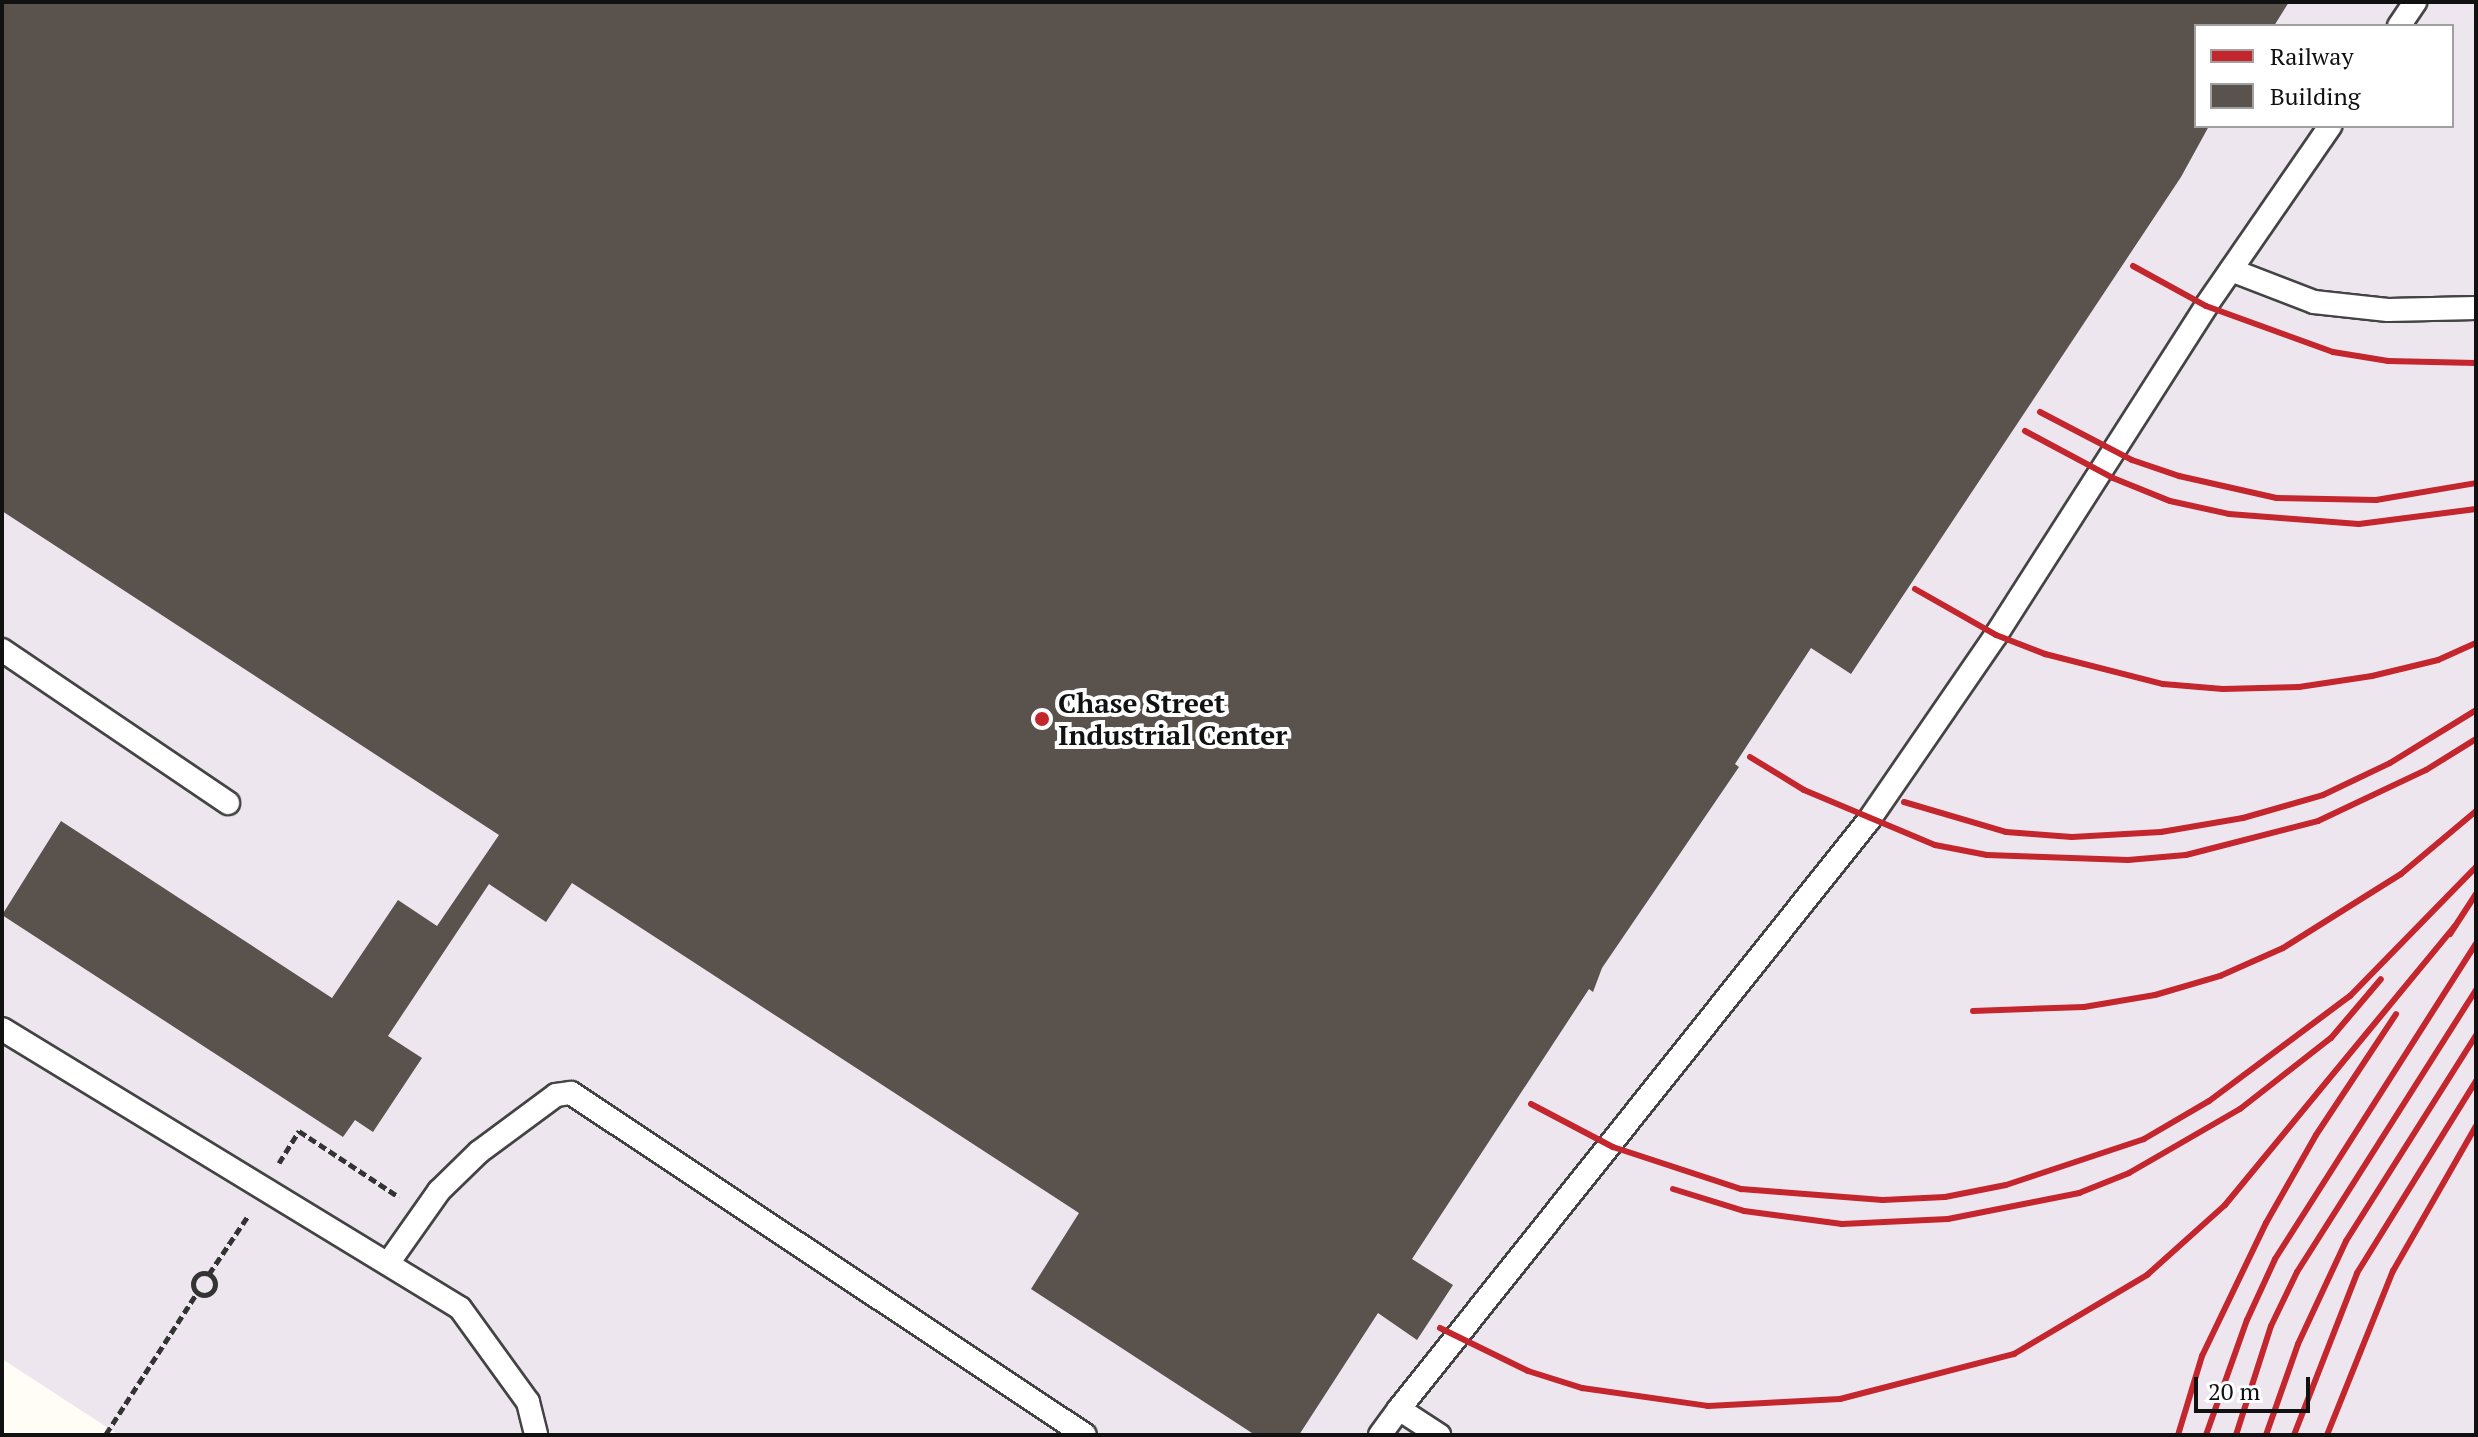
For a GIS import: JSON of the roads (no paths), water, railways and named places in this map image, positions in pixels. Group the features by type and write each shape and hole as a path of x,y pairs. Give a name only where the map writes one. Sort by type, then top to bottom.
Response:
{"lane":[{"path":"2400,24 2415,2"},
{"path":"1380,1435 1869,820 1996,635 2231,270 2329,128"},
{"path":"2231,270 2314,302 2388,310 2476,308"},
{"path":"2,650 228,803"},
{"path":"2,1029 265,1186 460,1308 528,1402 536,1435"},
{"path":"389,1262 423,1213 479,1152 556,1095 571,1093 976,1358 1085,1435"},
{"path":"1399,1409 1439,1435"}],"railway":[{"path":"2133,266 2206,306 2333,352 2388,361 2476,363"},
{"path":"2040,412 2132,460 2179,476 2277,498 2376,500 2476,483"},
{"path":"2025,431 2113,478 2170,501 2229,514 2359,524 2476,509"},
{"path":"1915,589 1996,635 2045,654 2163,684 2223,689 2299,687 2372,676 2438,660 2476,643"},
{"path":"1904,802 2006,832 2072,837 2161,832 2243,818 2323,795 2390,763 2476,710"},
{"path":"1750,757 1804,790 1935,845 1987,855 2128,860 2186,855 2318,821 2426,770 2476,739"},
{"path":"1973,1011 2084,1007 2155,995 2220,976 2283,948 2401,874 2476,811"},
{"path":"1531,1104 1613,1147 1741,1189 1883,1200 1945,1197 2006,1185 2144,1139 2209,1101 2350,996 2476,867"},
{"path":"2450,934 2476,894"},
{"path":"1440,1328 1528,1371 1582,1388 1708,1406 1840,1399 2014,1354 2147,1275 2225,1205 2455,926"},
{"path":"2206,1435 2247,1320 2275,1259 2476,944"},
{"path":"1673,1189 1744,1211 1842,1224 1948,1219 2079,1193 2129,1173 2240,1109 2331,1038 2381,979"},
{"path":"2236,1435 2271,1326 2297,1272 2476,990"},
{"path":"2178,1435 2202,1356 2266,1223 2316,1135 2396,1014"},
{"path":"2266,1435 2298,1344 2346,1241 2476,1035"},
{"path":"2294,1435 2357,1273 2476,1081"},
{"path":"2327,1435 2393,1271 2476,1126"}],"place":[{"name":"Chase Street Industrial Center","path":"1042,719"}]}
